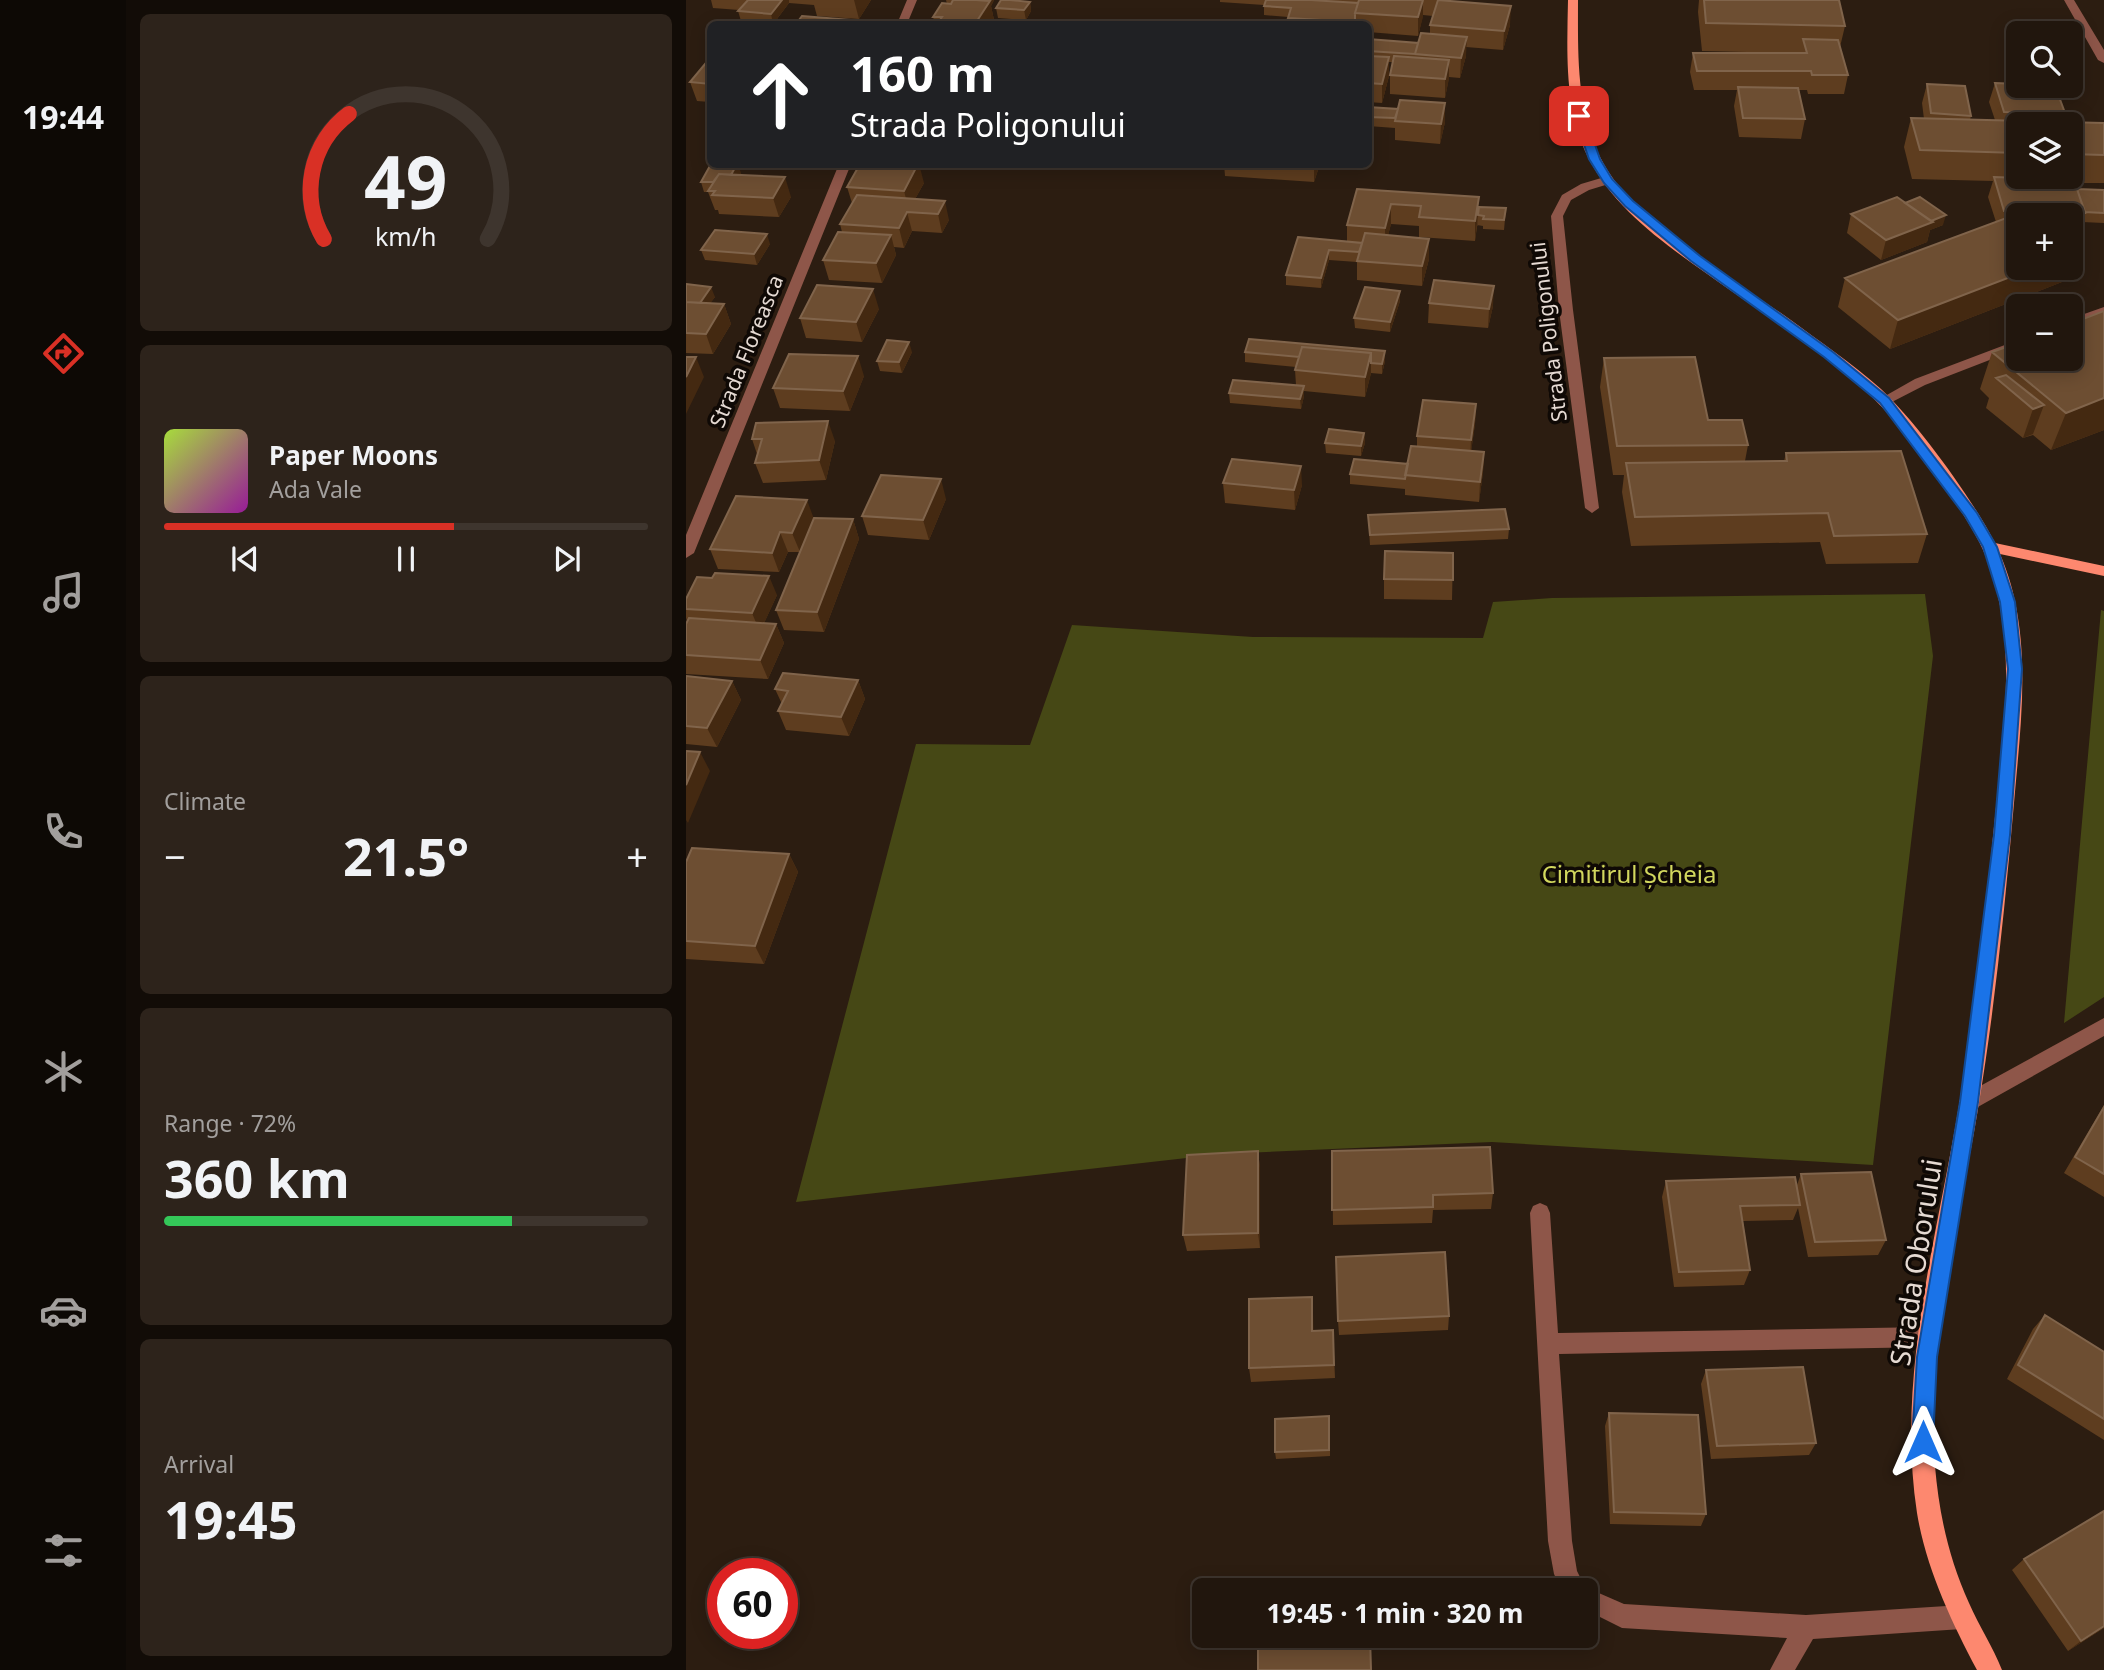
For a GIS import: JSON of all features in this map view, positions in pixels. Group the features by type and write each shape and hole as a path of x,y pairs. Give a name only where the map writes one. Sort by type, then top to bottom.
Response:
{"main road":[{"path":"1573,0 1579,116 1595,159 1608,180 1629,204 1696,259 1828,354 1885,401 1963,503 1990,547 2104,571"},
{"name":"Strada Oborului","path":"1990,547 2007,602 2015,669 2002,835 1969,1102 1930,1337 1922,1418 1924,1465 1942,1566 1962,1617 1990,1670"}],"street":[{"path":"903,21 912,0"},
{"path":"2070,0 2104,60"},
{"name":"Strada Floreasca","path":"686,553 843,168"},
{"name":"Strada Poligonului","path":"1592,508 1566,310 1557,216 1566,198 1585,187 1608,180"},
{"path":"2083,319 2104,311"},
{"path":"1885,401 1920,383 2006,349"},
{"path":"1969,1102 2104,1026"},
{"path":"1541,1213 1560,1541 1568,1578"},
{"path":"1549,1344 1930,1337"},
{"path":"1598,1604 1622,1616 1806,1627 1962,1617"},
{"path":"1782,1670 1806,1627"}],"green space":[{"name":"Cimitirul Șcheia","path":"1925,594 1933,656 1873,1165 1492,1142 1222,1154 796,1202 916,744 1030,745 1072,625 1253,637 1483,638 1493,602 1552,598"},
{"path":"2101,610 2104,611 2104,997 2064,1023"}],"building":[{"path":"748,0 782,0 771,14 738,11"},
{"path":"953,0 990,1 977,21 939,21 942,17 933,17 942,3 951,4"},
{"path":"1001,0 1030,2 1024,10 996,8"},
{"path":"1266,0 1358,3 1355,21 1288,18 1291,8 1264,6"},
{"path":"1359,0 1423,0 1418,17 1355,13"},
{"path":"1438,0 1511,6 1504,31 1430,25"},
{"path":"1704,0 1839,0 1845,26 1706,23"},
{"path":"802,16 852,20 851,21 798,21"},
{"path":"1421,33 1467,37 1461,58 1415,54"},
{"path":"1372,39 1418,43 1415,54 1372,51"},
{"path":"1803,39 1838,40 1848,75 1812,75 1811,71 1697,71 1693,53 1807,53"},
{"path":"1372,56 1389,57 1382,84 1372,83"},
{"path":"1394,56 1449,60 1445,79 1390,75"},
{"path":"707,62 707,84 690,82"},
{"path":"1995,83 2006,83 2006,98 2059,98 2065,112 2006,112"},
{"path":"1927,84 1965,86 1971,116 1931,113"},
{"path":"1738,87 1798,88 1805,119 1743,118"},
{"path":"1400,100 1445,103 1441,124 1395,121"},
{"path":"1372,107 1398,109 1395,118 1372,117"},
{"path":"1911,118 2006,120 2006,153 1920,150"},
{"path":"2083,122 2104,123 2104,155 2083,154"},
{"path":"709,168 735,168 731,175 719,174 713,182 701,182"},
{"path":"858,168 916,168 904,191 847,187"},
{"path":"719,174 785,177 773,198 712,195 715,191 708,191"},
{"path":"1994,177 2006,177 2006,189 2077,189 2082,203 2006,203 2004,211"},
{"path":"1357,189 1479,197 1475,221 1419,217 1421,206 1391,204 1385,228 1347,225"},
{"path":"2077,189 2104,190 2104,213 2085,212"},
{"path":"857,195 945,201 938,214 907,212 899,228 840,224"},
{"path":"1897,197 1933,222 1886,240 1851,214"},
{"path":"1920,197 1946,215 1931,221 1905,203"},
{"path":"1479,207 1506,208 1504,220 1483,219 1484,216 1478,215"},
{"path":"2006,218 2006,279 1898,320 1845,278"},
{"path":"715,230 767,234 754,254 701,250"},
{"path":"838,232 891,235 876,263 823,260"},
{"path":"1365,233 1429,239 1422,266 1357,261"},
{"path":"1298,237 1362,243 1359,252 1329,250 1321,278 1286,275"},
{"path":"1434,280 1494,286 1489,309 1429,303"},
{"path":"686,284 711,287 700,303 686,302"},
{"path":"817,285 873,289 856,322 800,318"},
{"path":"1365,287 1400,291 1390,322 1354,318"},
{"path":"686,302 724,304 706,334 686,333"},
{"path":"2104,311 2104,398 2066,413 2015,371 2083,371 2083,319"},
{"path":"1249,339 1385,351 1382,364 1371,363 1371,353 1302,347 1299,357 1245,352"},
{"path":"887,340 909,342 899,362 877,361"},
{"path":"1302,347 1371,353 1365,377 1295,370"},
{"path":"2006,347 2006,364 1992,352"},
{"path":"789,354 858,356 843,391 773,388"},
{"path":"686,357 696,357 686,377"},
{"path":"1695,357 1708,420 1742,420 1748,445 1617,446 1604,358"},
{"path":"2006,375 2044,405 2033,409 1996,378"},
{"path":"1233,380 1304,386 1300,399 1229,393"},
{"path":"1423,400 1476,404 1471,440 1417,436"},
{"path":"828,421 819,460 755,463 762,439 752,439 756,423"},
{"path":"1329,429 1364,433 1361,446 1325,443"},
{"path":"1411,446 1484,452 1480,482 1405,475"},
{"path":"1901,451 1927,534 1834,536 1828,513 1635,517 1626,463 1787,461 1786,453"},
{"path":"1232,459 1301,466 1294,490 1223,483"},
{"path":"1354,459 1408,464 1405,479 1350,474"},
{"path":"881,475 941,479 923,520 862,516"},
{"path":"736,496 807,500 792,533 780,532 772,553 710,549"},
{"path":"1505,509 1509,529 1370,535 1368,515"},
{"path":"814,518 853,519 817,612 776,610"},
{"path":"1385,551 1453,553 1453,580 1384,579"},
{"path":"715,573 769,576 752,613 686,609 686,599 697,577 712,578"},
{"path":"689,618 776,624 760,660 686,655 686,624"},
{"path":"783,673 858,680 841,717 778,711 788,691 775,689"},
{"path":"686,676 732,681 707,728 686,726"},
{"path":"686,751 700,752 686,785"},
{"path":"692,848 789,854 755,946 686,941 686,862"},
{"path":"2104,1107 2104,1174 2075,1157"},
{"path":"1490,1147 1493,1193 1433,1195 1433,1207 1332,1210 1332,1151"},
{"path":"1258,1151 1258,1233 1183,1235 1187,1155"},
{"path":"1871,1172 1886,1240 1815,1242 1801,1174"},
{"path":"1795,1177 1800,1205 1740,1206 1750,1270 1679,1272 1666,1181"},
{"path":"1445,1252 1449,1316 1338,1321 1336,1257"},
{"path":"1312,1297 1312,1331 1333,1330 1334,1365 1249,1368 1249,1299"},
{"path":"2045,1315 2104,1352 2104,1419 2018,1365"},
{"path":"1803,1367 1816,1443 1717,1446 1706,1370"},
{"path":"1609,1413 1698,1415 1706,1514 1614,1512"},
{"path":"1329,1416 1329,1450 1275,1452 1275,1419"},
{"path":"2104,1511 2104,1626 2081,1641 2024,1559"},
{"path":"1258,1648 1370,1648 1371,1670 1258,1670"}],"route":[{"path":"1579,116 1595,159 1608,180 1629,204 1696,259 1828,354 1885,401 1970,513 1990,547 2000,572 2012,631 2015,669 2013,722 1984,999 1924,1377 1923,1442"}]}
